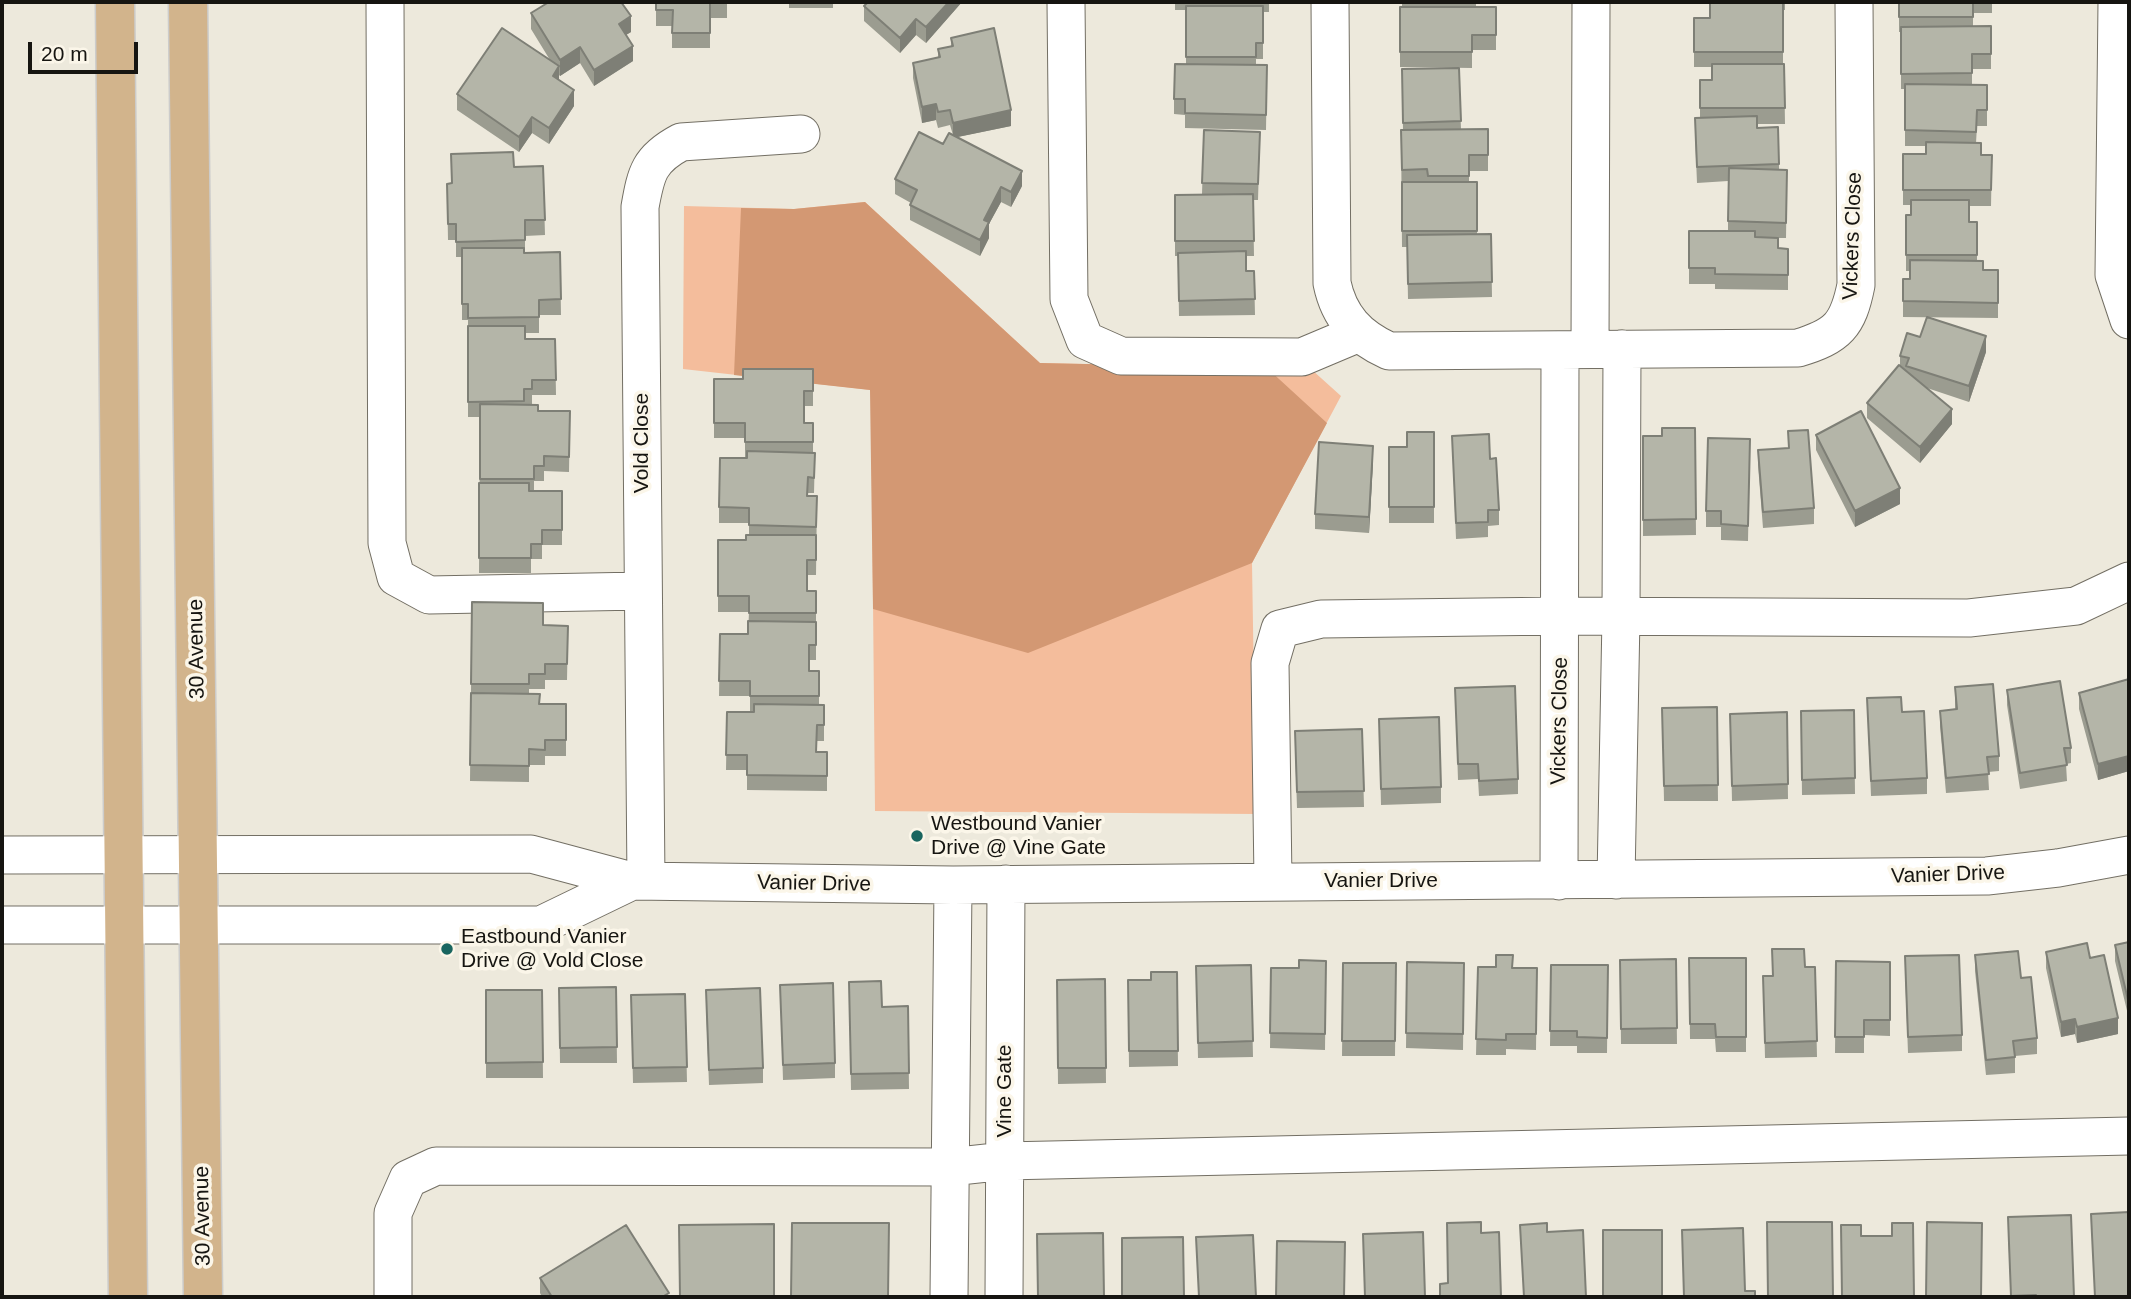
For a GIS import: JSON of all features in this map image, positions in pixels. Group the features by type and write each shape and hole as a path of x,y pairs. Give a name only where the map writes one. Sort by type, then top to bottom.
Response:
{"main road":[{"path":"115,2 128,1297"},
{"name":"30 Avenue","path":"188,2 203,1297"}],"street":[{"path":"385,2 387,543 396,577 429,595 642,590"},
{"path":"1066,2 1069,299 1085,340 1121,356 1302,357 1359,333"},
{"name":"Vickers Close","path":"1330,2 1332,283 1335,298 1344,317 1371,343 1390,351 1798,348 1818,342 1837,330 1851,312 1856,285 1854,2"},
{"path":"1591,2 1591,350 1621,617 1616,880"},
{"path":"2116,2 2114,275 2129,320"},
{"name":"Vold Close","path":"639,881 642,590 640,207 645,176 664,152 681,142 800,134"},
{"name":"Vickers Close","path":"1559,881 1561,616 1591,350"},
{"path":"1273,881 1269,663 1280,629 1321,619 1561,616 1969,618 2076,606 2129,581"},
{"name":"Vanier Drive","path":"2,855 531,854 639,881 953,886 1987,876 2058,868 2129,855"},
{"name":"Vanier Drive","path":"2,925 541,925 639,881"},
{"name":"Vine Gate","path":"1004,1297 1006,884"},
{"path":"949,1297 953,886"},
{"path":"393,1297 393,1213 408,1179 436,1166 950,1167 1005,1161 2129,1136"}],"shaded area":[{"path":"865,202 1040,363 1311,369 1341,396 1252,563 1256,814 875,811 871,390 683,369 684,206 794,209"},
{"path":"865,202 1040,363 1267,368 1327,423 1252,563 1028,653 873,609 870,390 734,375 741,208 794,209"}],"building":[{"path":"549,2 621,2 631,16 619,24 633,46 594,70 580,47 560,60 531,13"},
{"path":"656,2 710,2 710,33 672,33 673,10 656,10"},
{"path":"868,2 949,2 926,27 916,19 900,38 864,6"},
{"path":"1710,2 1783,2 1783,52 1694,52 1694,18 1710,18"},
{"path":"1899,2 1973,2 1973,17 1899,17"},
{"path":"1186,6 1263,6 1263,43 1256,43 1256,57 1186,57"},
{"path":"1400,7 1496,7 1496,35 1472,35 1472,52 1400,52"},
{"path":"1991,26 1991,54 1972,54 1972,73 1901,74 1901,27"},
{"path":"502,28 559,66 553,76 574,90 549,128 532,117 519,137 457,94"},
{"path":"994,28 1011,110 953,123 950,110 938,112 936,104 922,107 913,63 940,57 938,49 953,46 951,38"},
{"path":"1175,64 1267,65 1266,115 1185,113 1185,99 1174,99"},
{"path":"1712,64 1784,64 1785,108 1700,108 1700,80 1712,80"},
{"path":"1459,68 1461,121 1403,123 1402,69"},
{"path":"1905,84 1987,85 1987,110 1977,110 1976,132 1905,130"},
{"path":"1757,116 1757,128 1778,127 1779,164 1697,167 1695,118"},
{"path":"1488,129 1488,155 1469,155 1469,176 1428,176 1427,169 1402,170 1401,130"},
{"path":"1204,130 1260,132 1258,184 1202,183"},
{"path":"919,132 943,144 949,133 1022,171 1011,192 1001,187 984,220 989,222 980,240 910,205 917,190 895,179"},
{"path":"1926,142 1981,143 1981,155 1992,155 1991,190 1903,190 1903,154 1926,154"},
{"path":"513,152 514,167 543,166 545,220 525,220 525,240 456,242 456,224 448,224 447,184 452,183 451,154"},
{"path":"1729,168 1787,170 1786,223 1728,221"},
{"path":"1402,182 1477,182 1477,231 1402,231"},
{"path":"1253,194 1254,241 1175,241 1175,195"},
{"path":"1911,200 1969,200 1969,222 1977,222 1977,255 1906,255 1906,215 1911,215"},
{"path":"1689,231 1755,231 1755,237 1778,238 1778,248 1788,249 1788,275 1715,274 1715,268 1689,268"},
{"path":"1491,234 1492,282 1408,284 1407,235"},
{"path":"462,248 524,248 524,253 560,252 561,299 539,300 539,317 468,318 468,304 462,304"},
{"path":"1246,251 1246,271 1254,271 1255,299 1179,301 1178,253"},
{"path":"1910,260 1983,261 1983,270 1998,270 1998,303 1903,301 1903,279 1910,279"},
{"path":"1927,317 1986,336 1969,386 1906,366 1909,358 1900,356 1907,333 1920,337"},
{"path":"468,326 525,326 525,339 555,339 556,380 532,380 532,389 524,389 524,401 468,402"},
{"path":"1899,365 1952,409 1920,447 1867,403"},
{"path":"743,369 813,369 813,391 804,391 804,423 813,423 813,442 745,442 745,423 714,423 714,379 743,379"},
{"path":"480,404 538,405 538,411 570,411 569,457 544,456 544,466 534,466 534,479 480,479"},
{"path":"1861,411 1900,488 1855,511 1816,435"},
{"path":"1662,428 1695,428 1696,519 1643,520 1643,436 1662,436"},
{"path":"1808,430 1814,508 1763,512 1758,450 1789,448 1788,431"},
{"path":"1407,432 1434,432 1434,507 1389,507 1389,447 1407,447"},
{"path":"1489,434 1490,459 1496,458 1499,510 1488,510 1488,522 1456,523 1452,436"},
{"path":"1708,438 1750,439 1748,526 1721,524 1721,511 1706,511"},
{"path":"1319,442 1373,446 1369,517 1315,514"},
{"path":"747,451 815,453 814,478 808,477 807,496 817,496 816,527 749,525 749,508 719,507 720,458 747,458"},
{"path":"479,483 529,483 529,491 562,491 562,530 542,530 542,544 531,544 531,558 479,558"},
{"path":"746,535 816,535 816,560 807,560 807,591 816,591 816,613 749,613 749,596 718,596 718,540 746,540"},
{"path":"472,602 543,603 543,625 568,626 567,664 545,664 545,674 529,674 529,684 471,684"},
{"path":"748,621 816,622 816,645 809,645 809,671 819,671 819,696 750,696 750,681 719,681 720,634 748,634"},
{"path":"2129,679 2129,756 2098,764 2079,693"},
{"path":"2060,681 2071,748 2064,748 2067,765 2020,773 2007,690"},
{"path":"1993,684 1999,756 1987,757 1989,774 1946,778 1940,711 1957,709 1955,687"},
{"path":"1515,686 1518,779 1479,781 1478,764 1458,764 1455,688"},
{"path":"471,693 540,694 539,704 566,704 566,740 545,740 545,750 529,749 529,766 470,765"},
{"path":"1901,697 1902,712 1924,711 1927,778 1871,781 1867,698"},
{"path":"754,704 824,705 824,725 817,725 816,752 827,752 827,776 747,775 747,755 726,755 727,712 754,712"},
{"path":"1717,707 1718,785 1664,786 1662,708"},
{"path":"1854,710 1855,778 1802,780 1801,711"},
{"path":"1787,712 1788,784 1732,786 1730,714"},
{"path":"1439,717 1441,787 1381,789 1379,719"},
{"path":"1362,729 1364,791 1297,792 1295,731"},
{"path":"2129,942 2129,1004 2115,945"},
{"path":"2087,943 2090,958 2104,955 2118,1018 2077,1027 2075,1019 2061,1022 2046,952"},
{"path":"1772,949 1804,949 1805,967 1815,967 1817,1041 1765,1043 1763,976 1773,976"},
{"path":"2018,951 2021,978 2031,977 2037,1038 2013,1041 2015,1057 1986,1060 1975,955"},
{"path":"1496,955 1513,955 1512,968 1537,968 1536,1034 1506,1034 1506,1040 1476,1039 1478,967 1496,967"},
{"path":"1959,955 1962,1035 1908,1037 1905,956"},
{"path":"1689,958 1746,958 1746,1037 1716,1037 1715,1024 1690,1024"},
{"path":"1676,959 1677,1028 1621,1029 1620,960"},
{"path":"1299,960 1326,961 1325,1034 1270,1033 1271,968 1299,968"},
{"path":"1836,961 1890,962 1890,1020 1864,1020 1864,1037 1835,1037"},
{"path":"1407,962 1464,963 1463,1034 1406,1033"},
{"path":"1343,963 1396,963 1395,1041 1342,1041"},
{"path":"1251,965 1253,1041 1198,1043 1196,966"},
{"path":"1551,965 1608,965 1607,1038 1577,1037 1577,1031 1550,1031"},
{"path":"1151,972 1177,972 1178,1051 1129,1051 1128,980 1151,980"},
{"path":"1105,979 1106,1068 1058,1068 1057,980"},
{"path":"881,981 882,1007 908,1006 909,1073 851,1074 849,982"},
{"path":"833,983 835,1063 783,1065 780,985"},
{"path":"616,987 617,1047 560,1048 559,988"},
{"path":"760,988 763,1068 709,1070 706,990"},
{"path":"486,990 542,990 543,1062 486,1063"},
{"path":"685,994 687,1067 633,1068 631,995"},
{"path":"2129,1212 2129,1297 2095,1297 2091,1214"},
{"path":"2071,1215 2074,1297 2011,1296 2008,1217"},
{"path":"1481,1222 1481,1233 1499,1232 1501,1297 1440,1297 1440,1284 1448,1283 1447,1223"},
{"path":"1767,1222 1832,1222 1833,1297 1768,1297"},
{"path":"1927,1222 1982,1223 1981,1297 1926,1297"},
{"path":"792,1223 889,1223 888,1297 791,1297"},
{"path":"1547,1223 1547,1232 1583,1230 1586,1297 1524,1297 1520,1225"},
{"path":"1892,1223 1913,1223 1914,1297 1842,1297 1841,1225 1861,1225 1861,1236 1892,1236"},
{"path":"774,1224 774,1297 680,1297 679,1225"},
{"path":"626,1225 669,1293 662,1297 552,1297 540,1278"},
{"path":"1743,1228 1745,1291 1755,1291 1755,1297 1684,1297 1682,1230"},
{"path":"1603,1230 1662,1230 1662,1297 1603,1297"},
{"path":"1423,1232 1425,1297 1365,1297 1363,1234"},
{"path":"1103,1233 1104,1297 1038,1297 1037,1234"},
{"path":"1253,1235 1256,1297 1199,1297 1196,1237"},
{"path":"1183,1237 1184,1297 1122,1297 1122,1238"},
{"path":"1277,1241 1345,1242 1344,1297 1276,1297"}],"place":[{"name":"Westbound Vanier Drive @ Vine Gate","path":"917,836"},
{"name":"Eastbound Vanier Drive @ Vold Close","path":"447,949"}]}
